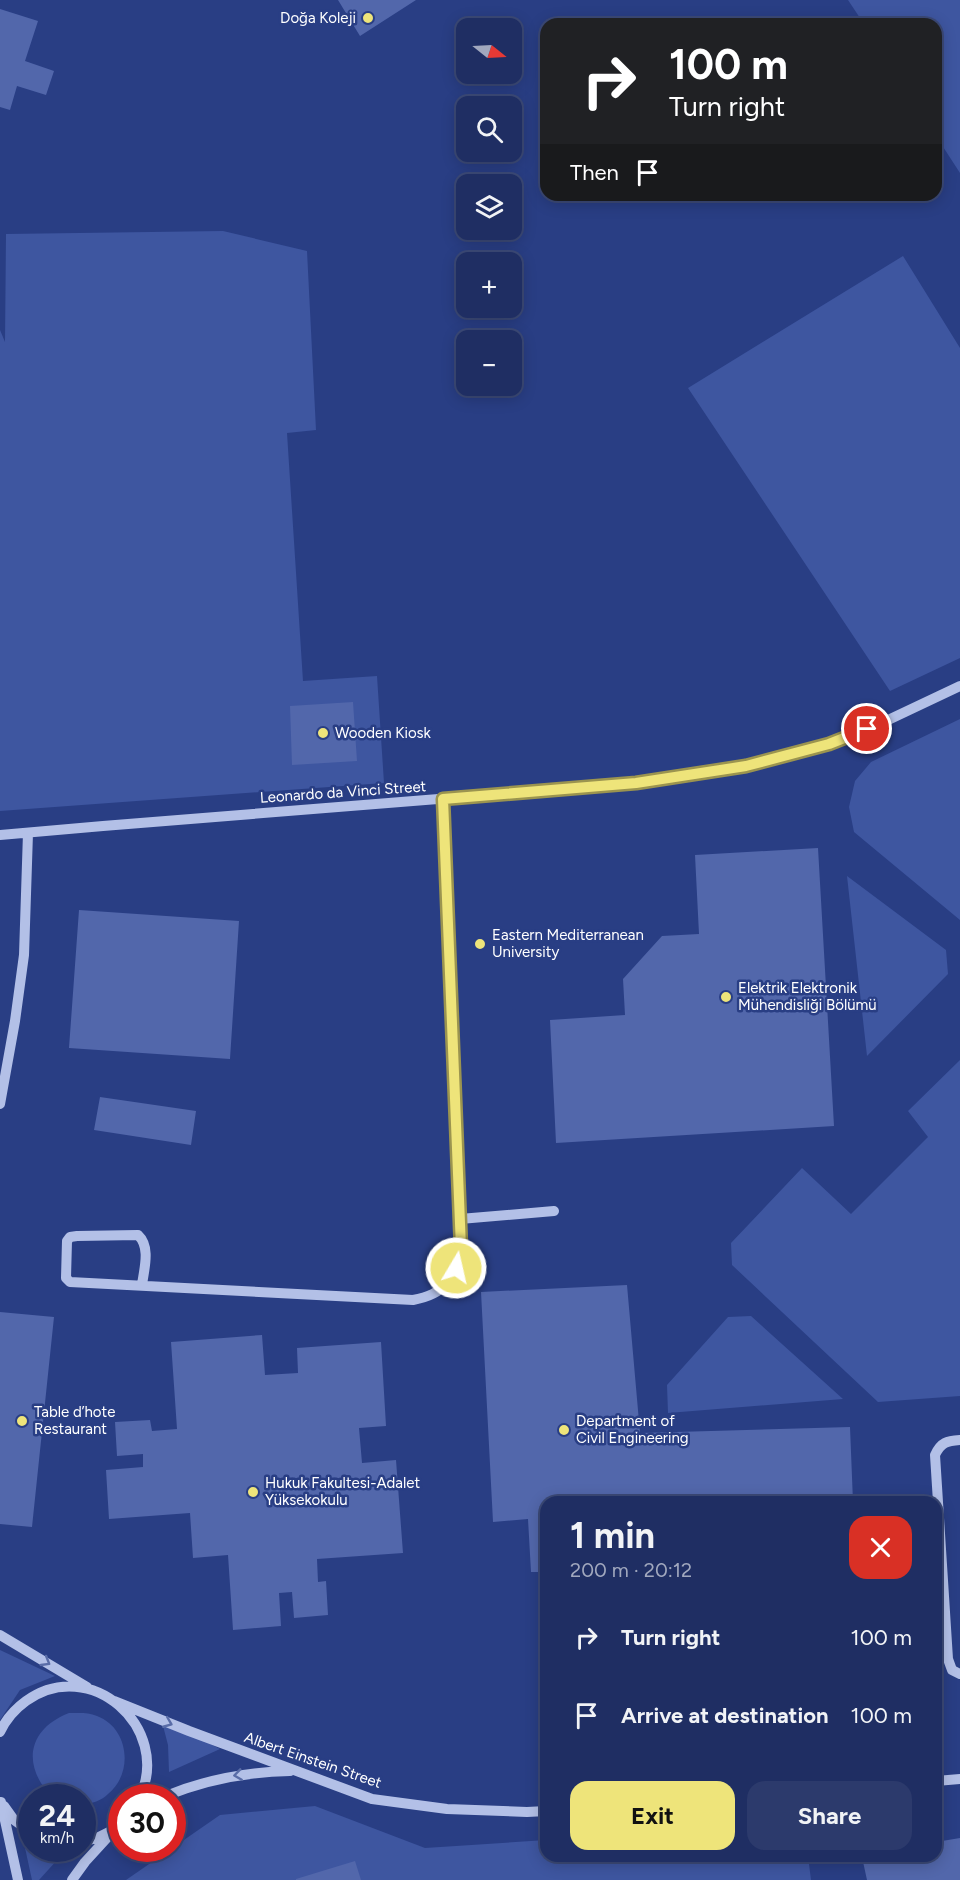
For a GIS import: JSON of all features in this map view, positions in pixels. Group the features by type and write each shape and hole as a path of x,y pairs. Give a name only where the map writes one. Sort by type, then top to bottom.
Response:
{"street":[{"name":"Leonardo da Vinci Street","path":"0,836 636,783 746,766 829,744 886,721 960,686"},
{"path":"142,1286 146,1248 138,1235 77,1236 70,1237 67,1241 65,1273 70,1282 142,1286 412,1299 430,1296 445,1285 456,1268 461,1248 443,799"},
{"path":"0,1104 24,955 28,833"},
{"path":"460,1220 554,1211"},
{"path":"938,1496 935,1455 940,1445 948,1441 960,1440"},
{"path":"942,1565 948,1659 952,1670 960,1674"},
{"path":"0,1635 91,1690"},
{"path":"0,1732 16,1709 32,1697 51,1689 72,1687 91,1690"},
{"name":"Albert Einstein Street","path":"91,1690 189,1731 372,1799 447,1809 540,1811"},
{"path":"114,1701 130,1715 141,1733 147,1753 147,1774 144,1784"},
{"path":"186,1789 214,1779 264,1771 296,1771"},
{"path":"942,1780 960,1779"},
{"path":"0,1801 18,1823"},
{"path":"0,1801 18,1880"},
{"path":"72,1880 108,1837"}],"shaded area":[{"path":"848,0 960,0 960,173 942,145 942,18 860,18"},
{"path":"223,231 307,251 316,430 287,433 303,681 377,676 384,783 0,811 0,330 5,342 6,234"},
{"path":"903,256 960,348 960,658 890,691 688,388"},
{"path":"960,719 960,920 854,832 849,807 855,781 871,762"},
{"path":"847,876 946,950 948,974 867,1056"},
{"path":"960,1060 960,1396 878,1402 732,1265 731,1243 802,1168 851,1214 928,1137 908,1111"},
{"path":"751,1316 843,1399 668,1413 667,1385 728,1317"},
{"path":"0,1650 55,1676 20,1690 0,1720"},
{"path":"69,1713 90,1714 108,1722 116,1730 124,1752 122,1775 117,1784 108,1784 108,1794 102,1798 96,1801 96,1784 42,1784 33,1761 34,1749 37,1738 55,1720"},
{"path":"161,1718 220,1749 169,1772 168,1745"},
{"path":"315,1806 425,1848 540,1840 540,1862 809,1862 811,1880 126,1880 152,1862 186,1862 186,1839 220,1815"},
{"path":"28,1862 55,1862 39,1880 32,1880"}],"building":[{"name":"Doğa Koleji","path":"338,0 416,0 360,36"},
{"path":"0,9 38,21 25,61 54,71 46,95 17,86 10,110 0,107"},
{"name":"Wooden Kiosk","path":"353,702 357,761 292,765 290,706"},
{"name":"Elektrik Elektronik Mühendisliği Bölümü","path":"818,848 834,1126 556,1143 550,1020 625,1015 623,979 662,936 699,934 695,855"},
{"path":"79,910 239,921 230,1059 69,1048"},
{"path":"100,1097 196,1111 191,1145 94,1130"},
{"name":"Department of Civil Engineering","path":"627,1285 640,1433 850,1427 853,1496 540,1496 540,1572 531,1572 528,1519 493,1522 481,1292"},
{"name":"Table d’hote Restaurant","path":"0,1312 54,1317 32,1527 0,1524"},
{"name":"Hukuk Fakultesi-Adalet Yüksekokulu","path":"262,1335 265,1375 298,1373 297,1348 381,1342 386,1426 359,1428 362,1463 396,1460 403,1553 317,1559 318,1582 326,1581 328,1615 294,1618 292,1592 279,1593 281,1626 233,1630 228,1555 193,1558 190,1513 109,1519 106,1470 143,1467 143,1454 117,1456 115,1422 150,1420 152,1431 177,1429 171,1342"},
{"path":"960,1838 960,1880 867,1880 863,1862 942,1862 942,1841"},
{"path":"355,1861 361,1880 296,1880 296,1879"}],"place":[{"name":"Doğa Koleji","path":"368,18"},
{"name":"Wooden Kiosk","path":"323,733"},
{"name":"Eastern Mediterranean University","path":"480,944"},
{"name":"Elektrik Elektronik Mühendisliği Bölümü","path":"726,997"},
{"name":"Table d’hote Restaurant","path":"22,1421"},
{"name":"Department of Civil Engineering","path":"564,1430"},
{"name":"Hukuk Fakultesi-Adalet Yüksekokulu","path":"253,1492"}],"route":[{"path":"456,1268 461,1248 443,799 636,783 746,766 829,744 867,729"}]}
